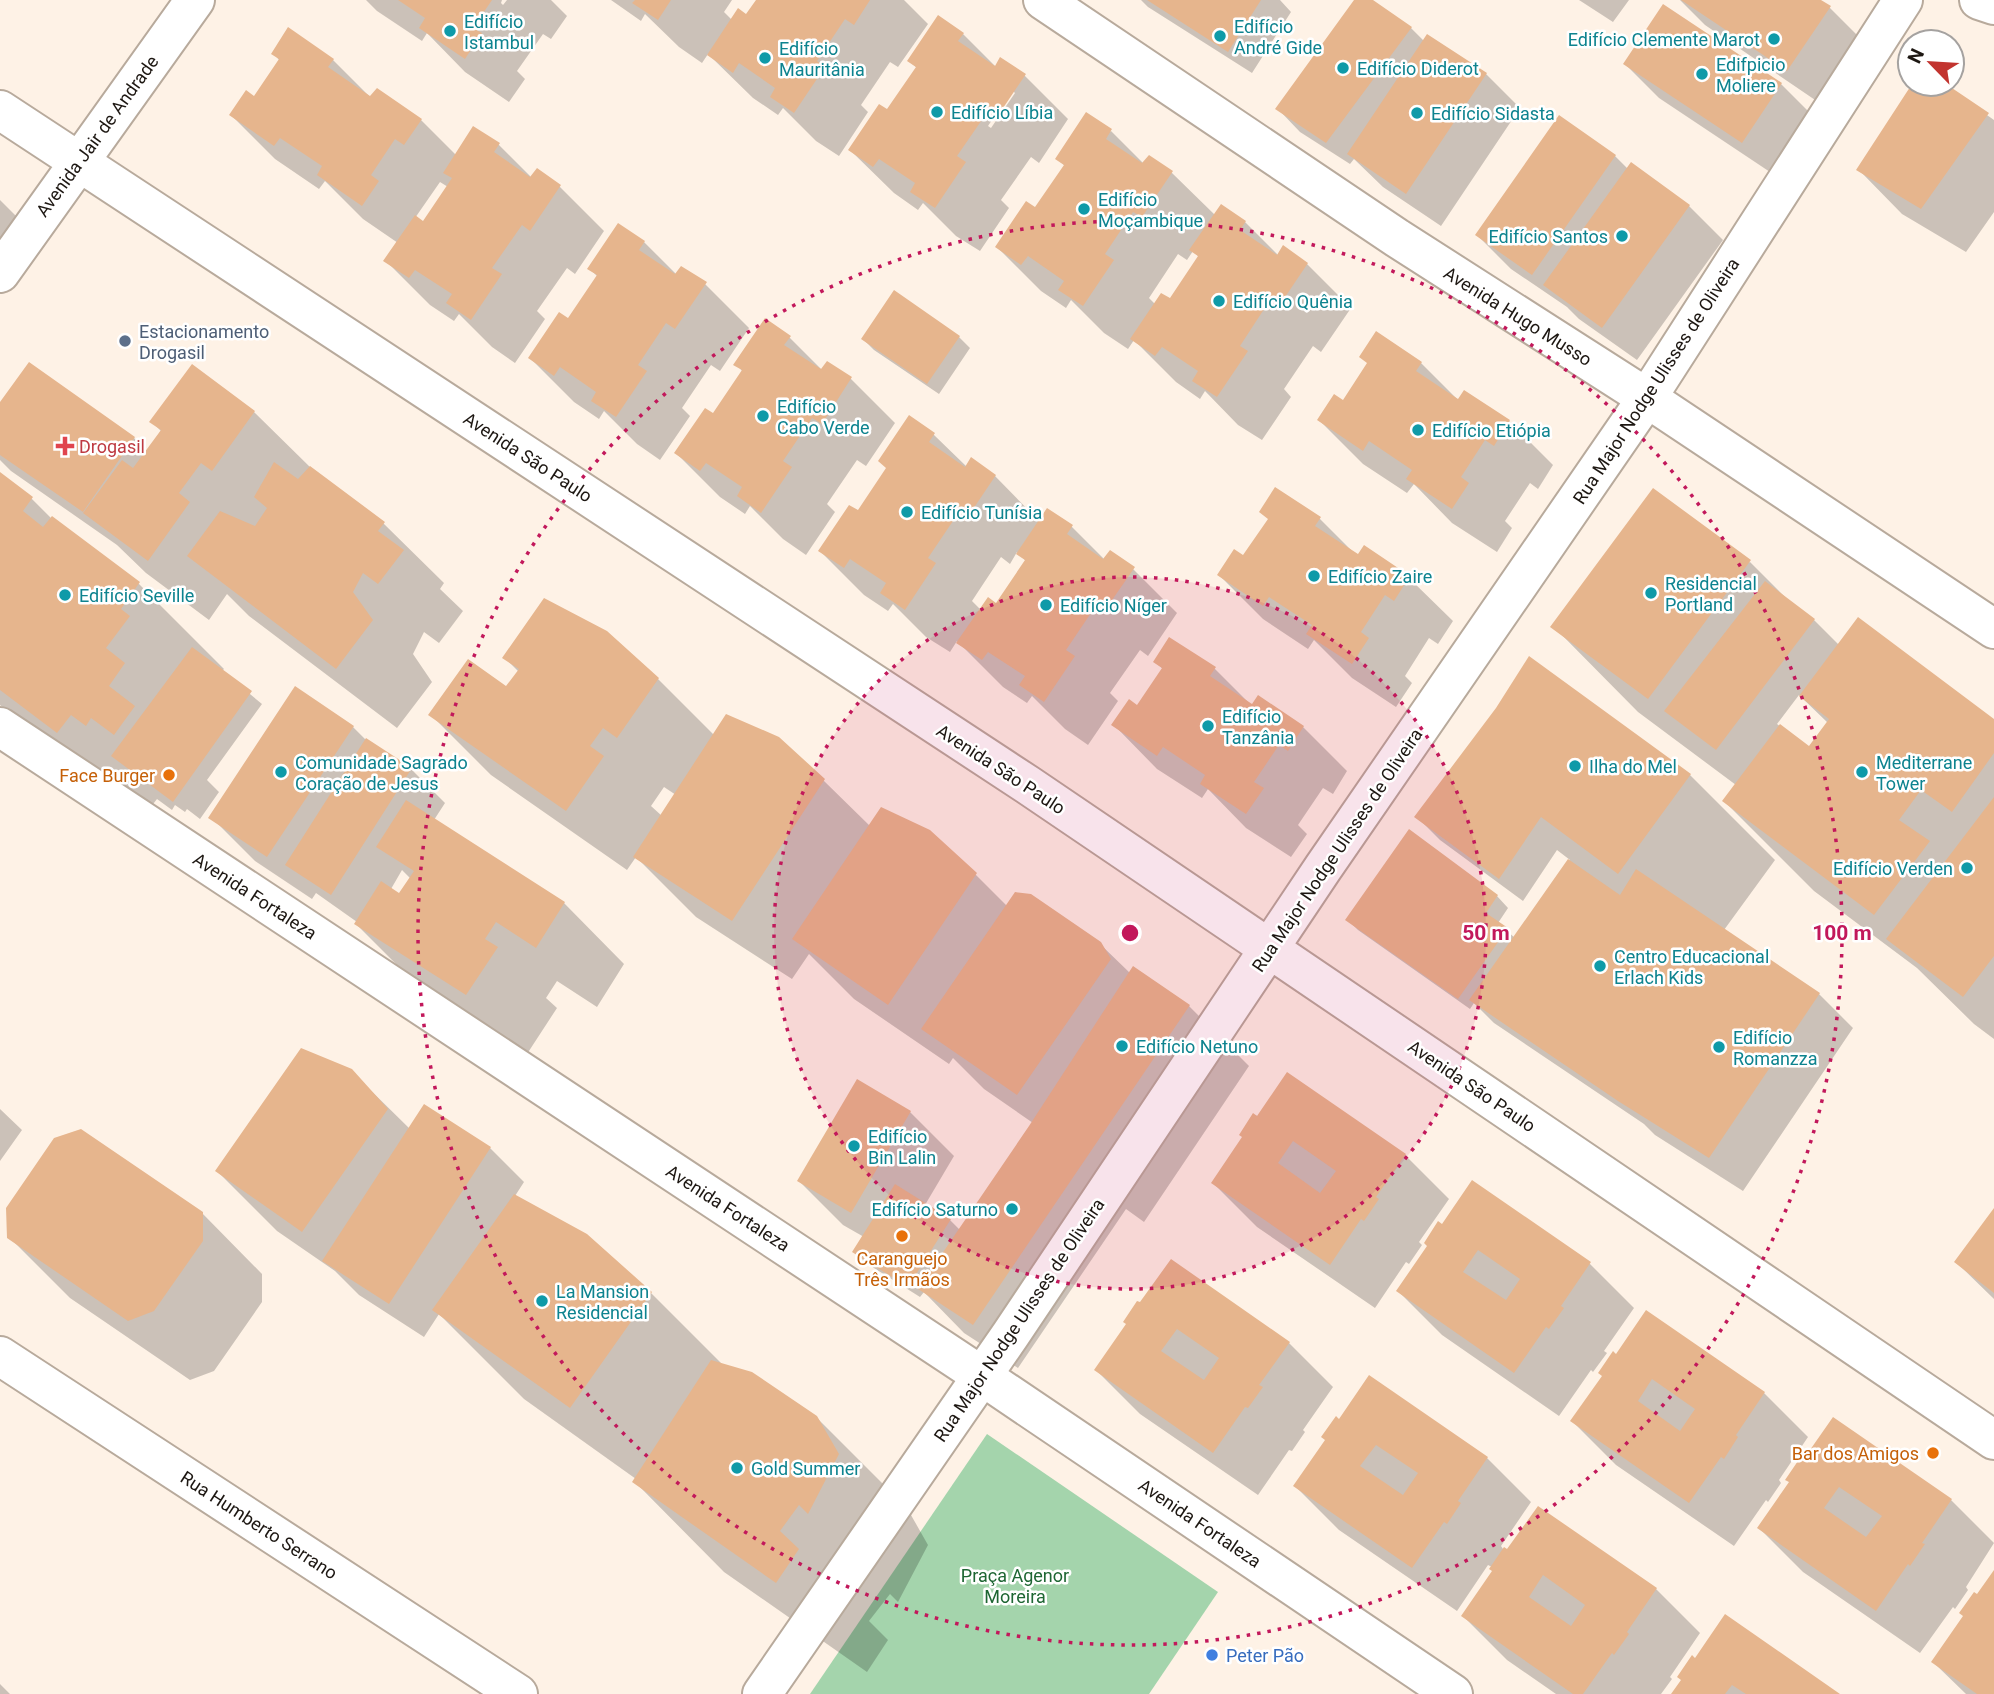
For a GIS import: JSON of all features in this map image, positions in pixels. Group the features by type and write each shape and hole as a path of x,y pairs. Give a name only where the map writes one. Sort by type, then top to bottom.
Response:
{"main road":[{"name":"Avenida Jair de Andrade","path":"0,273 195,0"},
{"name":"Avenida Hugo Musso","path":"1043,0 1396,238 1647,398 1994,629"},
{"name":"Rua Major Nodge Ulisses de Oliveira","path":"762,1694 982,1376 1323,868 1647,398 1903,0"},
{"path":"1979,0 1994,5"},
{"name":"Avenida São Paulo","path":"0,110 1016,778 1994,1440"},
{"name":"Avenida Fortaleza","path":"0,727 982,1376 1453,1694"},
{"name":"Rua Humberto Serrano","path":"0,1356 518,1694"}],"green space":[{"name":"Praça Agenor Moreira","path":"987,1434 1218,1592 1149,1694 810,1694"}],"building":[{"name":"Edifício Istambul","path":"398,0 492,0 473,28 482,33 465,59 419,28 425,18"},
{"path":"635,0 671,0 658,20 632,3"},
{"name":"Edifício Mauritânia","path":"756,0 870,0 854,25 845,19 817,61 825,67 794,113 770,97 775,88 739,63 733,73 707,55 738,8 746,14"},
{"name":"Edifício André Gide","path":"1147,0 1261,0 1228,52"},
{"name":"Edifício Diderot","path":"1354,0 1373,0 1412,27 1326,143 1275,109"},
{"name":"Edifício Clemente Marot","path":"1681,0 1821,0 1831,6 1787,71"},
{"name":"Edifpicio Moliere","path":"1663,4 1782,83 1742,143 1623,64"},
{"name":"Edifício Líbia","path":"938,15 964,33 958,41 995,66 1000,57 1026,74 995,120 986,114 957,156 966,162 935,208 910,192 915,183 879,159 873,167 848,150 879,104 887,109 916,67 907,61"},
{"path":"288,27 334,59 328,67 370,96 377,88 422,119 404,145 395,139 371,175 379,181 362,206 317,175 322,166 280,138 274,146 229,115 246,90 254,96 279,59 271,54"},
{"name":"Edifício Sidasta","path":"1427,34 1487,73 1406,194 1347,154"},
{"path":"1966,97 1989,113 1921,209 1856,170 1903,98"},
{"name":"Edifício Moçambique","path":"1086,112 1112,129 1106,139 1142,163 1149,155 1173,171 1142,217 1133,212 1105,254 1114,260 1083,306 1058,290 1064,281 1028,256 1021,265 995,247 1026,201 1035,207 1064,165 1055,159"},
{"path":"1559,115 1616,155 1532,275 1475,235"},
{"path":"473,126 500,143 494,152 530,177 537,168 561,185 530,231 522,225 492,268 502,274 471,320 446,303 452,294 415,270 409,278 383,261 415,215 423,221 452,178 443,173"},
{"name":"Edifício Santos","path":"1631,162 1690,205 1602,328 1543,285"},
{"name":"Edifício Quênia","path":"1221,204 1246,221 1240,230 1277,255 1283,245 1308,263 1277,309 1268,303 1240,346 1248,351 1217,397 1192,381 1198,371 1162,347 1155,356 1130,339 1161,293 1170,298 1198,256 1189,250"},
{"path":"618,223 645,241 639,250 675,274 681,266 707,282 675,329 666,323 638,365 647,371 616,417 591,401 596,392 560,367 554,376 528,358 559,312 568,318 597,275 587,269"},
{"path":"894,290 960,336 927,384 861,339"},
{"name":"Edifício Cabo Verde","path":"765,318 791,336 784,345 821,369 827,361 852,377 822,424 812,418 783,461 792,467 761,513 737,496 742,487 706,463 700,471 674,453 705,408 713,413 742,370 733,365"},
{"name":"Edifício Etiópia","path":"1376,331 1422,362 1416,371 1458,399 1464,390 1510,420 1494,446 1485,440 1461,477 1469,483 1452,509 1406,479 1412,470 1369,441 1363,451 1317,420 1334,394 1343,400 1367,363 1359,357"},
{"name":"Drogasil","path":"29,362 135,437 83,512 0,455 0,402"},
{"path":"192,364 255,411 212,471 201,463 179,493 190,502 148,561 83,513 122,460 133,468 161,430 149,422"},
{"name":"Edifício Tunísia","path":"909,415 935,433 929,442 965,467 971,457 996,475 965,521 957,515 928,558 936,563 905,610 880,593 886,583 850,559 844,568 818,551 849,505 858,510 886,468 878,461"},
{"path":"274,462 298,479 310,466 385,522 378,531 404,550 378,584 363,573 353,592 373,620 336,669 187,556 220,511 255,526 267,508 254,497"},
{"name":"Edifício Seville","path":"0,472 33,497 23,511 43,527 52,516 140,582 121,609 130,616 106,648 125,663 109,686 135,706 114,735 91,718 86,726 71,715 57,733 0,690"},
{"name":"Edifício Zaire","path":"1275,487 1321,517 1315,526 1358,554 1364,545 1410,576 1394,601 1385,595 1361,632 1369,638 1352,664 1306,634 1312,625 1269,597 1263,606 1217,575 1234,549 1243,555 1268,519 1259,512"},
{"name":"Residencial Portland","path":"1653,488 1751,560 1648,699 1550,627"},
{"name":"Edifício Níger","path":"1047,508 1073,525 1067,534 1103,559 1110,550 1135,567 1103,613 1095,607 1066,650 1075,656 1044,702 1019,685 1025,676 988,652 982,660 956,643 988,597 996,603 1025,560 1016,554"},
{"path":"1765,581 1815,619 1716,750 1664,711"},
{"path":"544,598 607,631 659,678 617,738 603,728 590,746 604,756 566,811 428,715 468,659 506,686 519,669 502,658"},
{"name":"Mediterrane Tower","path":"1858,617 1994,719 1994,753 1952,812 1921,790 1899,820 1930,841 1874,915 1722,801 1780,724 1809,746 1829,719 1799,696"},
{"name":"Edifício Tanzânia","path":"1169,637 1216,667 1210,676 1252,704 1258,695 1304,726 1288,751 1279,745 1254,782 1264,788 1246,814 1200,784 1205,775 1163,747 1157,756 1111,725 1129,699 1137,705 1162,668 1153,662"},
{"path":"192,647 252,691 173,802 111,756"},
{"name":"Ilha do Mel","path":"1529,656 1691,774 1618,874 1541,817 1499,879 1414,817 1496,708"},
{"name":"Comunidade Sagrado Coração de Jesus","path":"295,686 354,726 267,857 208,818"},
{"path":"726,714 779,737 825,779 732,921 633,857"},
{"path":"366,738 412,768 331,895 285,865"},
{"name":"Edifício Verden","path":"1994,797 1994,956 1963,997 1886,939"},
{"path":"406,800 565,902 536,948 496,922 485,939 498,947 466,995 354,924 381,881 399,893 414,871 376,847"},
{"path":"881,807 930,830 977,873 888,1005 792,939"},
{"path":"1409,829 1498,895 1486,913 1508,928 1458,999 1345,920"},
{"name":"Centro Educacional Erlach Kids","path":"1568,859 1620,895 1636,869 1820,993 1709,1158 1618,1101 1469,1000"},
{"path":"1015,892 1031,894 1101,942 1111,959 1017,1095 921,1029"},
{"path":"1133,966 1190,1005 973,1325 918,1289"},
{"path":"301,1048 352,1069 388,1109 302,1232 215,1171"},
{"path":"1287,1072 1406,1154 1376,1197 1379,1199 1364,1221 1361,1219 1330,1265 1211,1183 1242,1137 1239,1135 1253,1113 1257,1116","holes":["1293,1141 1336,1171 1320,1193 1278,1163"]},
{"name":"Edifício Bin Lalin","path":"857,1079 911,1111 851,1213 797,1181"},
{"path":"424,1104 491,1147 389,1304 322,1261"},
{"path":"81,1129 203,1212 203,1241 154,1311 128,1321 7,1238 6,1208 54,1138"},
{"path":"1472,1180 1591,1262 1561,1306 1564,1308 1549,1329 1546,1327 1514,1373 1396,1291 1427,1246 1424,1243 1438,1221 1442,1224","holes":["1478,1250 1520,1279 1506,1300 1463,1272"]},
{"name":"Caranguejo Três Irmãos","path":"895,1184 951,1219 908,1287 852,1252"},
{"name":"La Mansion Residencial","path":"514,1194 587,1234 652,1292 570,1408 432,1310"},
{"path":"1994,1208 1994,1293 1954,1262"},
{"path":"1171,1259 1290,1342 1259,1385 1263,1387 1248,1408 1245,1407 1213,1453 1094,1370 1126,1324 1123,1322 1137,1301 1140,1302","holes":["1177,1329 1219,1358 1204,1380 1161,1351"]},
{"path":"1646,1310 1765,1392 1736,1435 1738,1437 1724,1459 1721,1457 1689,1503 1570,1421 1602,1376 1598,1373 1613,1351 1616,1354","holes":["1652,1379 1695,1409 1680,1431 1638,1401"]},
{"name":"Gold Summer","path":"711,1360 752,1372 817,1416 839,1454 808,1514 799,1505 780,1531 799,1549 776,1583 632,1482"},
{"path":"1369,1375 1488,1457 1458,1501 1461,1503 1447,1524 1444,1522 1412,1568 1293,1486 1325,1440 1321,1437 1336,1416 1339,1419","holes":["1376,1445 1418,1473 1403,1495 1360,1466"]},
{"path":"1833,1417 1952,1499 1922,1543 1925,1544 1876,1611 1757,1528 1789,1482 1785,1480 1800,1458 1803,1460","holes":["1839,1487 1882,1516 1866,1537 1824,1508"]},
{"path":"1538,1506 1657,1588 1627,1632 1629,1634 1583,1694 1573,1694 1461,1616 1492,1571 1489,1569 1504,1547 1507,1549","holes":["1543,1575 1585,1605 1571,1626 1529,1597"]},
{"path":"1994,1570 1994,1694 1977,1694 1931,1662 1963,1616 1959,1613"},
{"path":"1725,1614 1840,1694 1746,1694 1732,1685 1725,1694 1671,1694 1681,1680 1677,1677 1692,1655 1695,1658"}],"place":[{"name":"Edifício Istambul","path":"450,31"},
{"name":"Edifício André Gide","path":"1220,36"},
{"name":"Edifício Clemente Marot","path":"1774,39"},
{"name":"Edifício Mauritânia","path":"765,58"},
{"name":"Edifício Diderot","path":"1343,68"},
{"name":"Edifpicio Moliere","path":"1702,74"},
{"name":"Edifício Líbia","path":"937,112"},
{"name":"Edifício Sidasta","path":"1417,113"},
{"name":"Edifício Moçambique","path":"1084,209"},
{"name":"Edifício Santos","path":"1622,236"},
{"name":"Edifício Quênia","path":"1219,301"},
{"name":"Estacionamento Drogasil","path":"125,341"},
{"name":"Edifício Cabo Verde","path":"763,416"},
{"name":"Edifício Etiópia","path":"1418,430"},
{"name":"Drogasil","path":"65,446"},
{"name":"Edifício Tunísia","path":"907,512"},
{"name":"Edifício Zaire","path":"1314,576"},
{"name":"Residencial Portland","path":"1651,593"},
{"name":"Edifício Seville","path":"65,595"},
{"name":"Edifício Níger","path":"1046,605"},
{"name":"Edifício Tanzânia","path":"1208,726"},
{"name":"Ilha do Mel","path":"1575,766"},
{"name":"Comunidade Sagrado Coração de Jesus","path":"281,772"},
{"name":"Mediterrane Tower","path":"1862,772"},
{"name":"Face Burger","path":"169,775"},
{"name":"Edifício Verden","path":"1967,868"},
{"name":"Centro Educacional Erlach Kids","path":"1600,966"},
{"name":"Edifício Netuno","path":"1122,1046"},
{"name":"Edifício Romanzza","path":"1719,1047"},
{"name":"Edifício Bin Lalin","path":"854,1146"},
{"name":"Edifício Saturno","path":"1012,1209"},
{"name":"Caranguejo Três Irmãos","path":"902,1236"},
{"name":"La Mansion Residencial","path":"542,1301"},
{"name":"Bar dos Amigos","path":"1933,1453"},
{"name":"Gold Summer","path":"737,1468"},
{"name":"Peter Pão","path":"1212,1655"}]}
